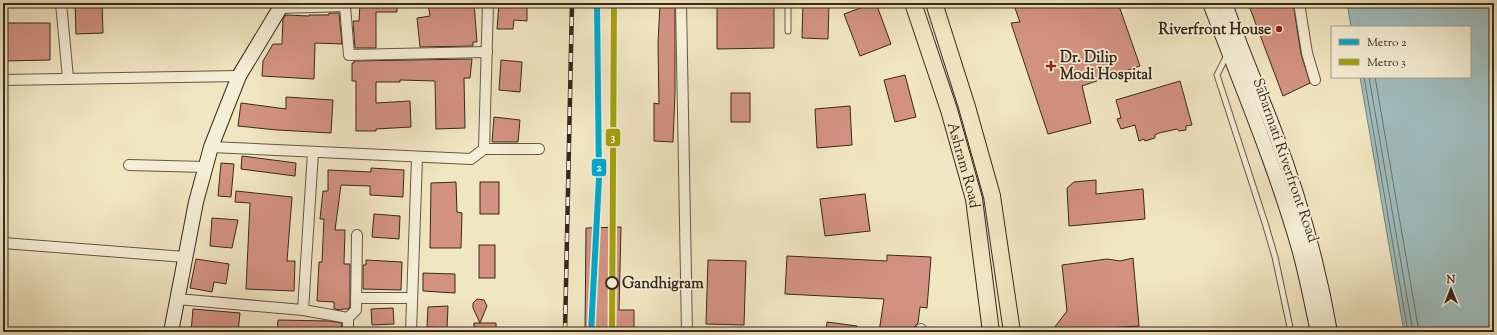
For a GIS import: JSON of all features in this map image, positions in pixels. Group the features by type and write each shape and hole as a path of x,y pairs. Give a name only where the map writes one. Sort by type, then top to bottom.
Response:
{"main road":[{"name":"Ashram Road","path":"914,3 949,110 974,199 991,332"},
{"name":"Ashram Road","path":"934,3 967,107 992,196 1012,332"}],"street":[{"path":"61,3 68,78"},
{"path":"484,149 488,3"},
{"path":"681,3 686,332"},
{"name":"Sabarmati Riverfront Road","path":"1210,3 1235,50 1274,131 1313,252 1330,332"},
{"name":"Sabarmati Riverfront Road","path":"1225,3 1235,50 1300,253 1318,332"},
{"path":"1299,3 1307,53 1316,80"},
{"path":"171,332 196,202 211,148 239,76 280,6 347,5 349,55 487,52"},
{"path":"3,80 239,76"},
{"path":"211,148 471,159 484,149 539,149"},
{"path":"303,310 313,152"},
{"path":"410,332 417,157"},
{"path":"129,165 205,167"},
{"path":"348,332 348,318 356,310 357,235"},
{"path":"3,243 185,257"},
{"path":"356,298 411,298"},
{"path":"177,299 303,310 348,318"}],"lane":[{"path":"788,3 788,31"},
{"path":"1235,50 1217,75 1275,257 1291,332"}],"water":[{"path":"1347,3 1494,3 1494,332 1404,332 1360,78 1471,78 1471,26 1351,26"}],"building":[{"path":"75,3 102,3 103,33 76,34"},
{"path":"360,3 397,3 397,12 376,12 376,48 355,48 353,21 359,21"},
{"path":"428,3 474,3 477,42 473,42 473,46 420,47 417,18 430,16"},
{"path":"499,3 527,3 527,21 514,20 513,29 497,29"},
{"path":"660,3 675,3 675,93 673,142 654,141 654,103 659,104 658,44"},
{"path":"717,3 774,3 774,48 717,49"},
{"path":"803,3 829,3 828,39 802,38"},
{"path":"876,3 891,44 860,56 844,14"},
{"path":"1031,3 1118,3 1140,66 1082,86 1091,123 1048,134 1011,23 1020,22 1015,8"},
{"name":"Riverfront House","path":"1248,3 1293,3 1301,54 1310,83 1283,96"},
{"path":"329,13 339,13 342,44 315,43 314,79 262,76 263,61 273,44 282,44 283,19 286,15 309,16 329,15"},
{"path":"3,23 50,23 50,60 3,61"},
{"path":"472,59 470,78 464,78 465,128 436,129 435,81 400,80 400,82 376,82 376,103 410,101 411,127 376,129 376,131 356,131 356,81 352,81 352,63 354,63 354,61"},
{"path":"501,60 522,62 520,92 499,90"},
{"path":"905,75 916,117 895,122 884,80"},
{"path":"1180,81 1192,125 1186,126 1186,130 1179,131 1177,129 1159,133 1155,135 1155,138 1139,141 1135,125 1121,129 1117,119 1121,118 1116,100"},
{"path":"731,93 750,93 750,122 731,122"},
{"path":"286,97 333,100 331,133 238,126 241,103 286,109"},
{"path":"850,106 852,145 817,148 815,109"},
{"path":"494,117 520,120 518,142 492,142"},
{"path":"242,156 296,163 295,176 241,169"},
{"path":"221,163 234,164 231,197 218,196"},
{"path":"371,168 404,170 403,197 370,195 370,186 341,185 335,230 345,230 344,264 350,264 350,307 342,310 334,309 334,302 317,301 319,262 322,262 324,219 320,219 323,191 328,191 328,170 371,172"},
{"path":"1096,180 1096,194 1143,189 1145,219 1069,226 1067,188 1074,182"},
{"path":"456,182 457,212 462,213 461,248 430,248 431,183"},
{"path":"480,182 499,182 499,214 480,214"},
{"path":"236,191 292,197 287,261 295,261 294,291 246,289 250,203 235,202"},
{"path":"865,194 870,231 825,236 820,199"},
{"path":"374,214 400,216 399,239 372,237"},
{"path":"212,218 238,220 232,248 210,246"},
{"name":"Gandhigram","path":"621,227 619,310 634,310 634,332 585,332 586,228"},
{"path":"479,245 495,245 495,278 479,278"},
{"path":"887,255 931,257 927,308 920,307 918,323 915,326 914,332 879,332 884,299 785,294 787,256 887,261"},
{"path":"1133,258 1139,326 1107,328 1107,332 1051,332 1067,311 1062,265 1107,259 1120,261"},
{"path":"196,259 229,264 226,284 214,282 212,292 190,288"},
{"path":"366,260 402,262 401,290 363,289 363,265 366,265"},
{"path":"708,260 746,261 744,325 706,324"},
{"path":"423,273 455,274 455,293 423,291"},
{"path":"477,299 484,300 487,306 480,323 473,308 473,303"},
{"path":"448,306 447,328 427,327 428,307"},
{"path":"393,308 394,324 372,325 371,309"},
{"path":"193,309 240,313 238,332 191,332"},
{"path":"278,320 329,321 342,323 341,332 277,332"},
{"path":"827,322 857,326 857,332 826,332"},
{"path":"474,323 496,323 496,332 474,332"}],"railway":[{"path":"565,332 572,3"}],"metro line":[{"name":"2","path":"591,332 599,178 597,3"},
{"name":"3","path":"612,332 614,3"}],"place":[{"name":"Riverfront House","path":"1279,29"},
{"name":"Dr. Dilip Modi Hospital","path":"1051,66"},
{"name":"Gandhigram","path":"612,283"}]}
